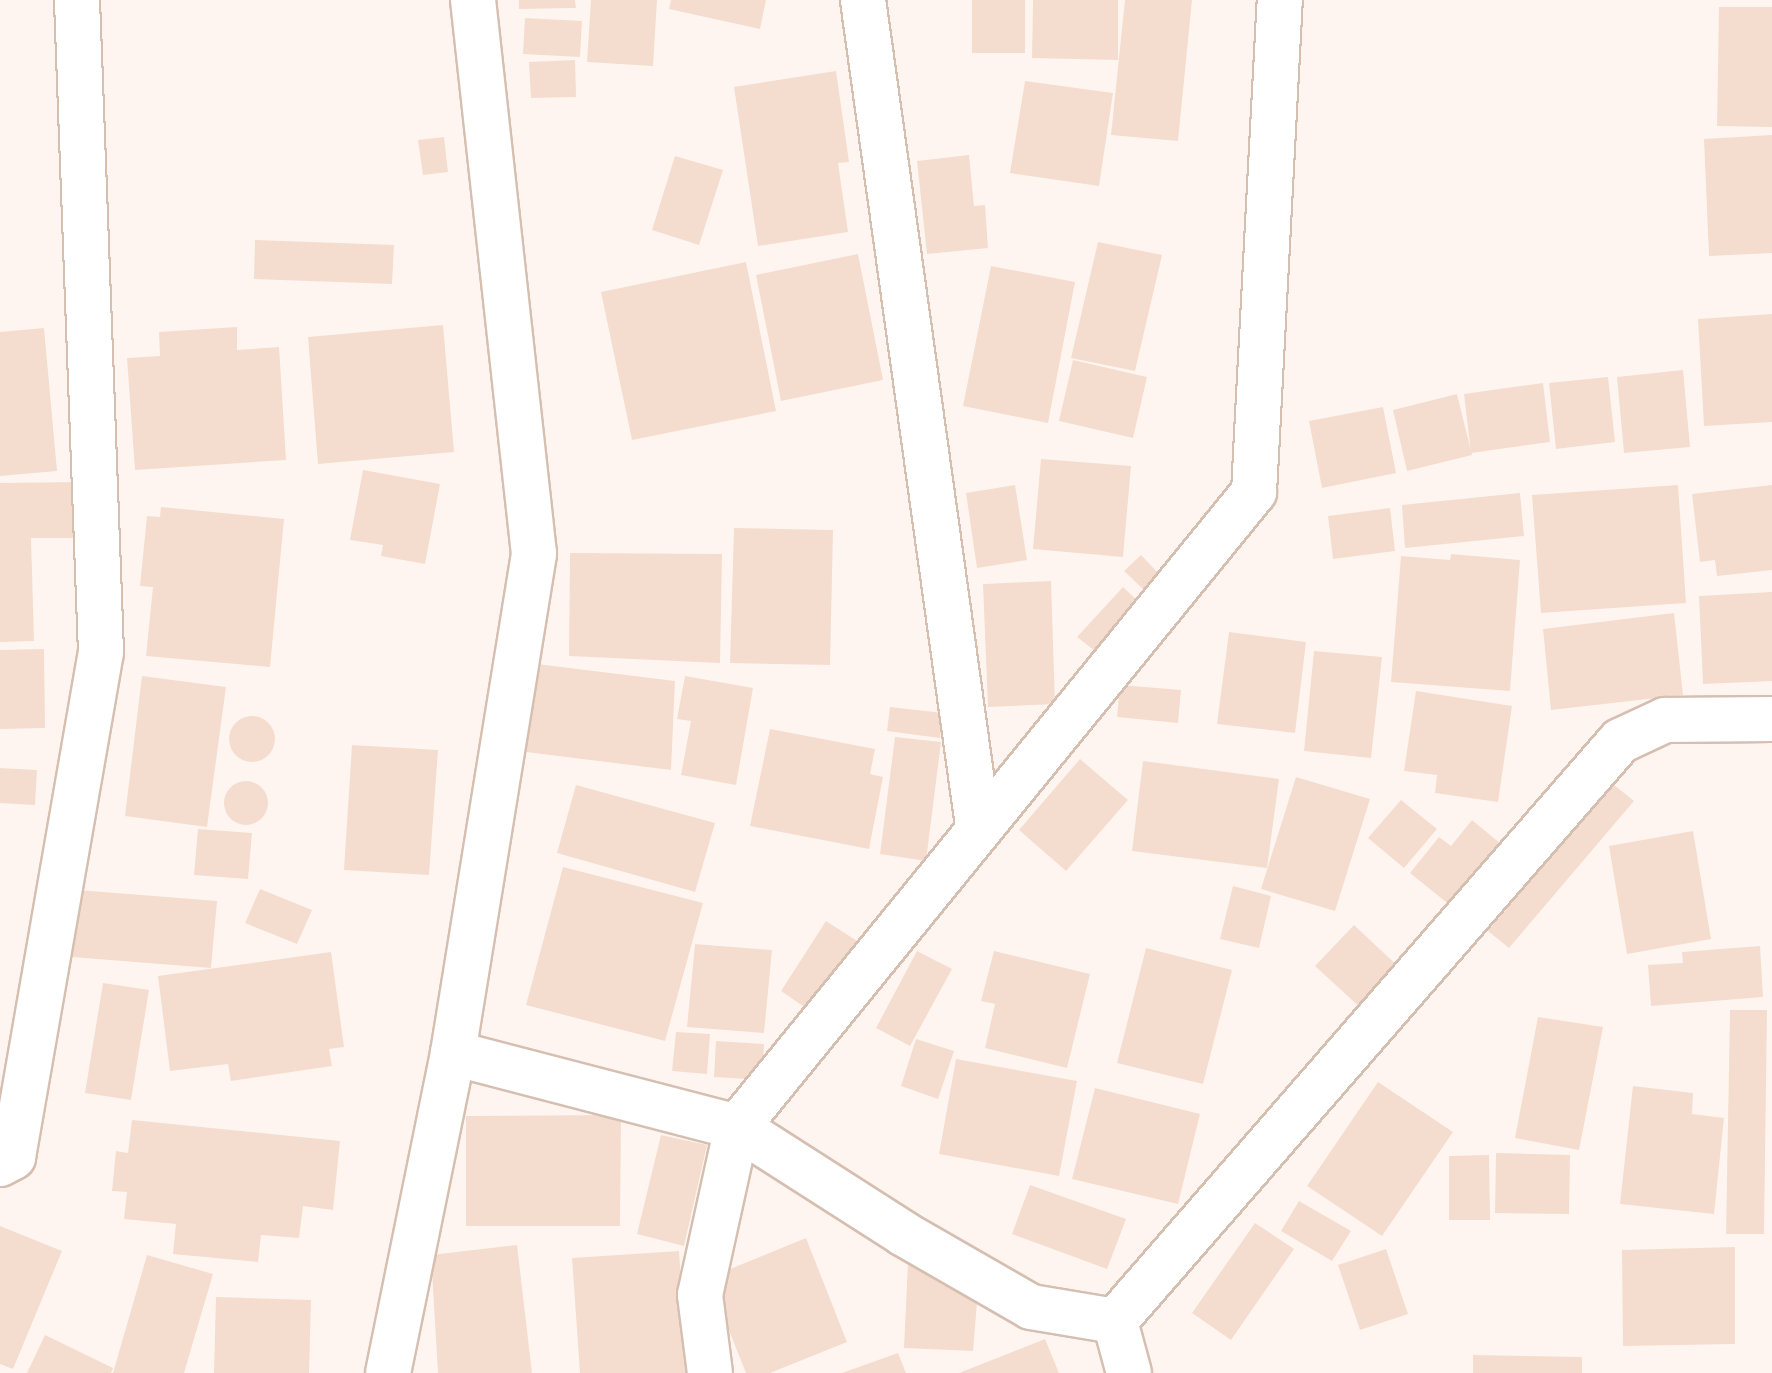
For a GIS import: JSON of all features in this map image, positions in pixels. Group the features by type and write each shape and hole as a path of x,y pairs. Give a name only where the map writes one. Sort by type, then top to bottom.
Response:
{"street":[{"path":"0,1164 13,1157 101,652 77,0"},
{"path":"388,1373 453,1053 534,554 473,0"},
{"path":"863,0 978,826"},
{"path":"710,1373 700,1295 737,1127 849,996 978,826 1254,492 1280,0"},
{"path":"1115,1321 1620,741 1665,720 1772,719"},
{"path":"453,1053 737,1127 904,1234 1031,1307 1115,1321"},
{"path":"1115,1321 1129,1373"}],"building":[{"path":"519,0 575,0 576,8 519,9"},
{"path":"591,0 657,0 653,66 587,62"},
{"path":"671,0 766,0 760,29 669,9"},
{"path":"972,0 1025,0 1025,53 972,53"},
{"path":"1033,0 1118,0 1118,60 1032,58"},
{"path":"1125,0 1192,0 1178,141 1111,135"},
{"path":"1719,7 1772,7 1772,127 1717,126"},
{"path":"525,18 582,21 580,57 523,54"},
{"path":"575,60 576,97 531,98 529,62"},
{"path":"836,71 849,162 838,163 848,232 758,246 734,87"},
{"path":"1025,81 1113,93 1099,186 1010,173"},
{"path":"1772,135 1772,253 1709,256 1704,139"},
{"path":"444,137 448,172 423,175 418,140"},
{"path":"969,155 974,206 985,205 988,248 927,254 917,161"},
{"path":"675,156 723,170 699,245 652,230"},
{"path":"255,240 394,245 392,284 254,279"},
{"path":"1098,242 1162,255 1135,371 1071,358"},
{"path":"858,254 883,380 781,401 756,275"},
{"path":"746,262 776,411 632,440 601,292"},
{"path":"991,266 1075,282 1048,423 963,406"},
{"path":"1772,314 1772,422 1704,426 1698,319"},
{"path":"443,325 454,452 318,464 308,337"},
{"path":"237,327 237,350 279,347 286,460 135,470 127,358 160,356 159,332"},
{"path":"44,328 57,471 0,476 0,332"},
{"path":"1073,360 1147,377 1133,438 1059,421"},
{"path":"1683,370 1690,447 1624,453 1617,377"},
{"path":"1608,377 1615,442 1556,449 1549,383"},
{"path":"1543,383 1550,442 1471,453 1464,394"},
{"path":"1457,394 1472,455 1407,471 1393,410"},
{"path":"1383,407 1396,473 1322,488 1309,421"},
{"path":"1041,459 1131,466 1123,557 1033,549"},
{"path":"363,470 440,484 425,564 381,556 383,545 350,540"},
{"path":"79,482 79,538 31,538 34,641 0,642 0,483"},
{"path":"1015,485 1027,560 977,568 966,493"},
{"path":"1678,485 1686,603 1541,613 1532,495"},
{"path":"1772,485 1772,570 1717,576 1715,560 1700,562 1692,494"},
{"path":"1520,493 1524,536 1405,548 1402,505"},
{"path":"161,507 284,519 270,667 146,656 153,587 140,586 147,516 160,517"},
{"path":"1390,508 1395,551 1333,559 1328,516"},
{"path":"734,528 833,530 830,665 730,663"},
{"path":"570,553 722,554 720,663 569,656"},
{"path":"1451,554 1520,560 1510,691 1391,682 1401,556 1450,560"},
{"path":"1141,555 1160,575 1145,591 1124,571"},
{"path":"1051,581 1055,704 988,707 983,584"},
{"path":"1123,587 1140,603 1095,651 1077,637"},
{"path":"1772,592 1772,681 1703,684 1699,596"},
{"path":"1674,613 1683,695 1551,710 1543,629"},
{"path":"1229,632 1306,642 1295,733 1217,724"},
{"path":"44,649 45,728 0,729 0,650"},
{"path":"1314,651 1382,657 1371,758 1304,751"},
{"path":"537,664 675,681 671,770 526,752"},
{"path":"142,676 226,687 207,827 125,816"},
{"path":"685,676 753,688 736,785 681,775 691,721 677,719"},
{"path":"1120,685 1181,690 1178,723 1117,717"},
{"path":"1416,691 1512,706 1498,802 1435,793 1437,775 1404,771"},
{"path":"890,707 943,713 940,738 887,731"},
{"path":"252,716 268,723 275,739 268,755 252,762 236,755 229,739 236,723"},
{"path":"770,729 875,749 870,774 883,777 869,849 750,826"},
{"path":"895,737 941,742 926,861 880,854"},
{"path":"352,745 438,750 429,875 344,870"},
{"path":"1080,759 1128,800 1066,871 1019,830"},
{"path":"1143,761 1279,779 1267,868 1132,851"},
{"path":"0,768 37,770 35,805 0,803"},
{"path":"1296,777 1370,799 1335,911 1261,889"},
{"path":"246,781 262,787 268,803 262,819 246,825 230,819 224,803 230,787"},
{"path":"1613,784 1634,801 1509,948 1488,931"},
{"path":"576,785 715,823 695,892 557,853"},
{"path":"1401,800 1437,829 1404,868 1368,838"},
{"path":"1472,820 1501,844 1451,906 1410,873 1439,837 1451,846"},
{"path":"198,829 252,833 248,879 194,875"},
{"path":"1693,831 1711,939 1627,954 1609,846"},
{"path":"563,867 703,903 665,1041 526,1005"},
{"path":"1233,886 1271,896 1259,948 1220,939"},
{"path":"260,889 312,910 297,944 245,923"},
{"path":"78,890 217,901 211,968 72,957"},
{"path":"826,921 865,946 819,1017 781,991"},
{"path":"1354,925 1402,970 1364,1011 1315,966"},
{"path":"695,944 772,950 764,1033 687,1027"},
{"path":"1760,946 1763,997 1651,1006 1648,965 1683,963 1682,952"},
{"path":"1146,948 1232,970 1203,1084 1117,1063"},
{"path":"917,951 952,969 910,1046 876,1028"},
{"path":"994,951 1090,974 1067,1068 985,1048 995,1004 981,1001"},
{"path":"331,952 344,1047 329,1049 332,1066 231,1081 228,1064 170,1071 158,976"},
{"path":"103,983 149,990 131,1100 85,1093"},
{"path":"1730,1010 1767,1010 1764,1234 1726,1234"},
{"path":"1538,1017 1603,1027 1579,1150 1515,1138"},
{"path":"676,1032 710,1034 707,1074 672,1071"},
{"path":"916,1039 954,1051 938,1099 901,1086"},
{"path":"716,1041 764,1044 762,1080 714,1077"},
{"path":"956,1059 1077,1081 1059,1176 939,1154"},
{"path":"1378,1082 1453,1132 1382,1236 1307,1186"},
{"path":"1633,1086 1693,1093 1692,1114 1724,1118 1714,1214 1620,1204"},
{"path":"1095,1088 1200,1114 1178,1204 1072,1179"},
{"path":"621,1115 620,1226 466,1226 466,1116"},
{"path":"132,1120 340,1141 333,1210 303,1206 299,1238 261,1235 258,1262 173,1254 176,1224 124,1219 127,1192 112,1191 116,1151 128,1153"},
{"path":"661,1135 707,1145 684,1246 637,1234"},
{"path":"1496,1153 1570,1155 1569,1214 1495,1213"},
{"path":"1489,1155 1490,1220 1449,1220 1449,1156"},
{"path":"1030,1185 1126,1219 1107,1269 1012,1234"},
{"path":"1299,1201 1351,1231 1332,1261 1281,1231"},
{"path":"1255,1223 1294,1249 1231,1340 1192,1313"},
{"path":"0,1226 62,1251 13,1369 0,1364"},
{"path":"806,1238 847,1342 770,1373 746,1373 708,1278"},
{"path":"517,1245 532,1373 438,1373 431,1255"},
{"path":"1735,1247 1735,1344 1623,1346 1622,1250"},
{"path":"1386,1249 1408,1314 1360,1330 1338,1265"},
{"path":"679,1251 687,1373 580,1373 572,1258"},
{"path":"147,1255 213,1274 184,1373 113,1373"},
{"path":"908,1262 978,1290 973,1351 904,1348"},
{"path":"216,1297 311,1300 309,1373 214,1373"},
{"path":"45,1335 113,1368 111,1373 27,1373"},
{"path":"1045,1339 1059,1373 959,1373"},
{"path":"898,1353 906,1373 842,1373"},
{"path":"1473,1355 1582,1357 1582,1373 1473,1373"}]}
